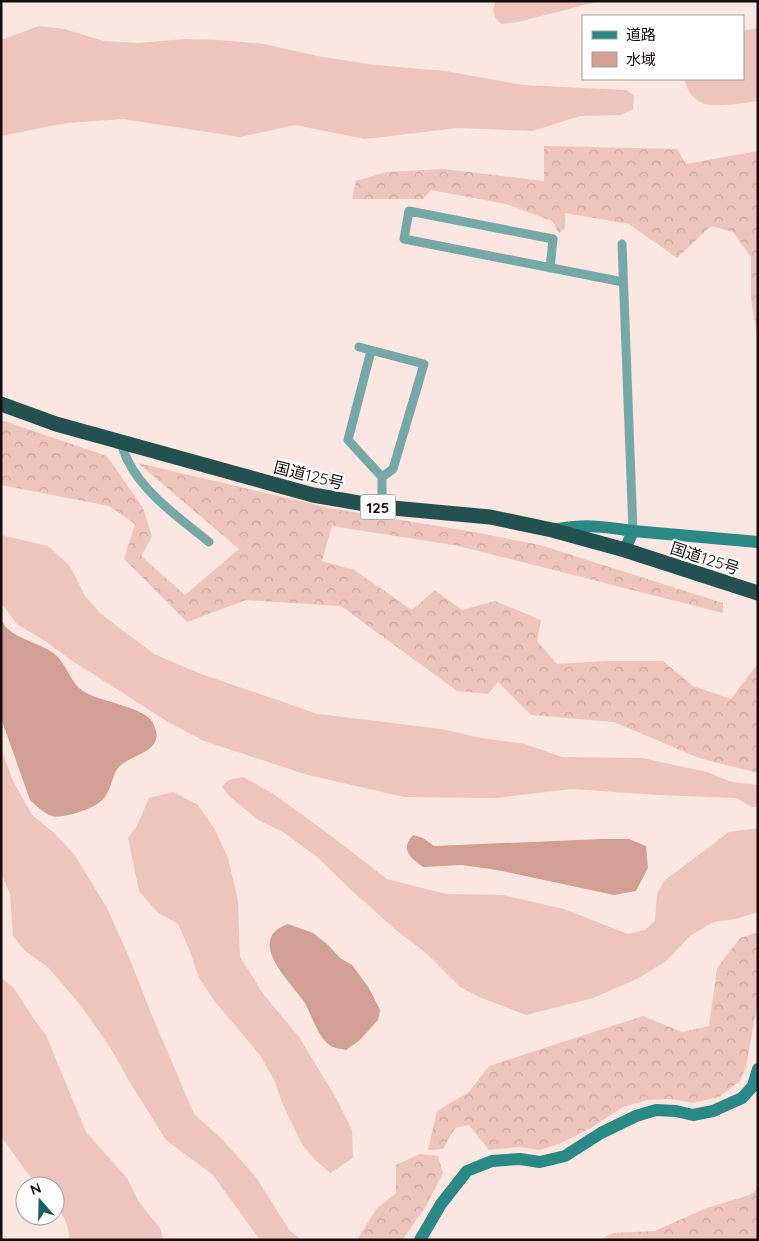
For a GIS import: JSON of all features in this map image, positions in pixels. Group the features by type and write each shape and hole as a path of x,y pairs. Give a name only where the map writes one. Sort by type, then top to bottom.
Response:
{"highway":[{"name":"国道125号","path":"1,404 56,424 121,443 313,495 382,507 490,517 552,530 625,550 758,593"}],"street":[{"path":"550,268 553,239 408,210 404,239 550,268 623,282"},
{"path":"622,244 633,531 625,550"},
{"path":"359,347 424,364 393,469 382,477"},
{"path":"372,350 348,440 382,477 382,507"},
{"path":"121,443 127,460 140,480 161,502 209,542"},
{"path":"552,530 598,525 633,531 758,542"},
{"path":"420,1240 441,1204 467,1171 492,1161 520,1159 540,1162 565,1156 601,1133 636,1116 656,1110 676,1111 693,1115 713,1111 742,1098 753,1086 758,1069"}],"green space":[{"path":"496,1 600,1 518,22 501,24 494,14"},
{"path":"39,26 64,29 104,41 139,43 184,39 264,44 317,56 375,65 446,71 522,85 626,90 634,96 633,109 621,115 580,116 533,131 458,128 365,139 295,125 240,137 123,119 66,123 1,136 1,40"},
{"path":"758,28 758,101 714,105 702,103 695,99 688,90 684,80 744,80 744,31"},
{"path":"544,146 677,149 686,164 758,151 758,342 751,299 751,257 733,232 711,226 677,258 629,224 565,213 565,228 559,233 552,221 506,204 431,190 423,199 352,199 356,181 386,172 444,169 544,181"},
{"path":"1,420 107,456 143,508 152,537 141,556 185,595 239,549 138,463 330,508 540,545 723,603 723,613 459,546 332,526 322,561 354,570 412,610 435,590 462,610 495,601 541,620 537,641 557,664 606,661 663,661 693,686 731,699 758,663 758,773 699,758 614,722 531,715 498,682 488,694 457,691 341,606 246,600 187,622 124,559 135,524 109,506 1,485"},
{"path":"1,535 48,546 70,566 85,596 101,614 154,654 201,674 318,714 442,729 481,738 525,744 562,757 642,758 707,772 732,782 758,785 758,807 752,807 736,798 572,789 496,798 404,797 308,775 204,741 168,722 17,624 1,603"},
{"path":"1,748 12,779 32,815 53,832 74,854 107,908 194,1114 222,1139 255,1176 290,1231 302,1240 260,1240 213,1175 166,1140 110,1047 81,1006 48,967 25,951 13,936 10,894 1,873"},
{"path":"243,777 272,793 387,879 446,894 503,895 564,909 628,934 645,930 655,921 657,894 664,881 729,832 758,828 758,912 736,919 714,922 691,935 666,961 637,979 593,998 526,1015 479,997 460,987 425,952 397,931 316,856 283,832 258,820 229,796 222,787 228,780"},
{"path":"173,792 198,805 214,828 228,858 238,901 240,957 264,995 299,1037 336,1098 352,1130 353,1158 330,1173 313,1158 302,1144 282,1103 275,1082 260,1055 216,1003 199,978 178,924 157,912 139,891 128,838 137,826 149,798"},
{"path":"758,932 758,1001 746,1067 740,1081 719,1097 693,1103 671,1099 647,1100 623,1107 591,1128 559,1144 540,1150 519,1147 489,1150 469,1125 455,1128 443,1149 428,1150 437,1111 469,1092 489,1066 643,1016 682,1032 709,1026 717,968 740,938"},
{"path":"1,978 14,988 46,1035 86,1132 127,1178 139,1202 160,1228 164,1240 69,1240 65,1221 65,1176 30,1176 1,1136"},
{"path":"420,1154 438,1156 443,1173 426,1206 402,1240 357,1240 377,1208 396,1193 396,1165"},
{"path":"758,1188 758,1240 599,1240 613,1233 655,1231 706,1208 750,1195"}],"water":[{"path":"1,620 13,633 52,652 62,662 72,680 82,690 95,697 134,709 149,718 153,723 156,740 152,746 119,767 104,798 88,809 64,816 52,816 30,800 1,718"},
{"path":"413,835 423,838 434,846 629,839 646,846 648,868 636,891 614,895 497,870 462,865 423,867 408,853 407,845"},
{"path":"288,924 313,933 340,958 352,965 369,988 380,1010 378,1020 360,1040 346,1050 332,1047 322,1038 303,1000 274,960 270,950 270,940 276,931"}]}
